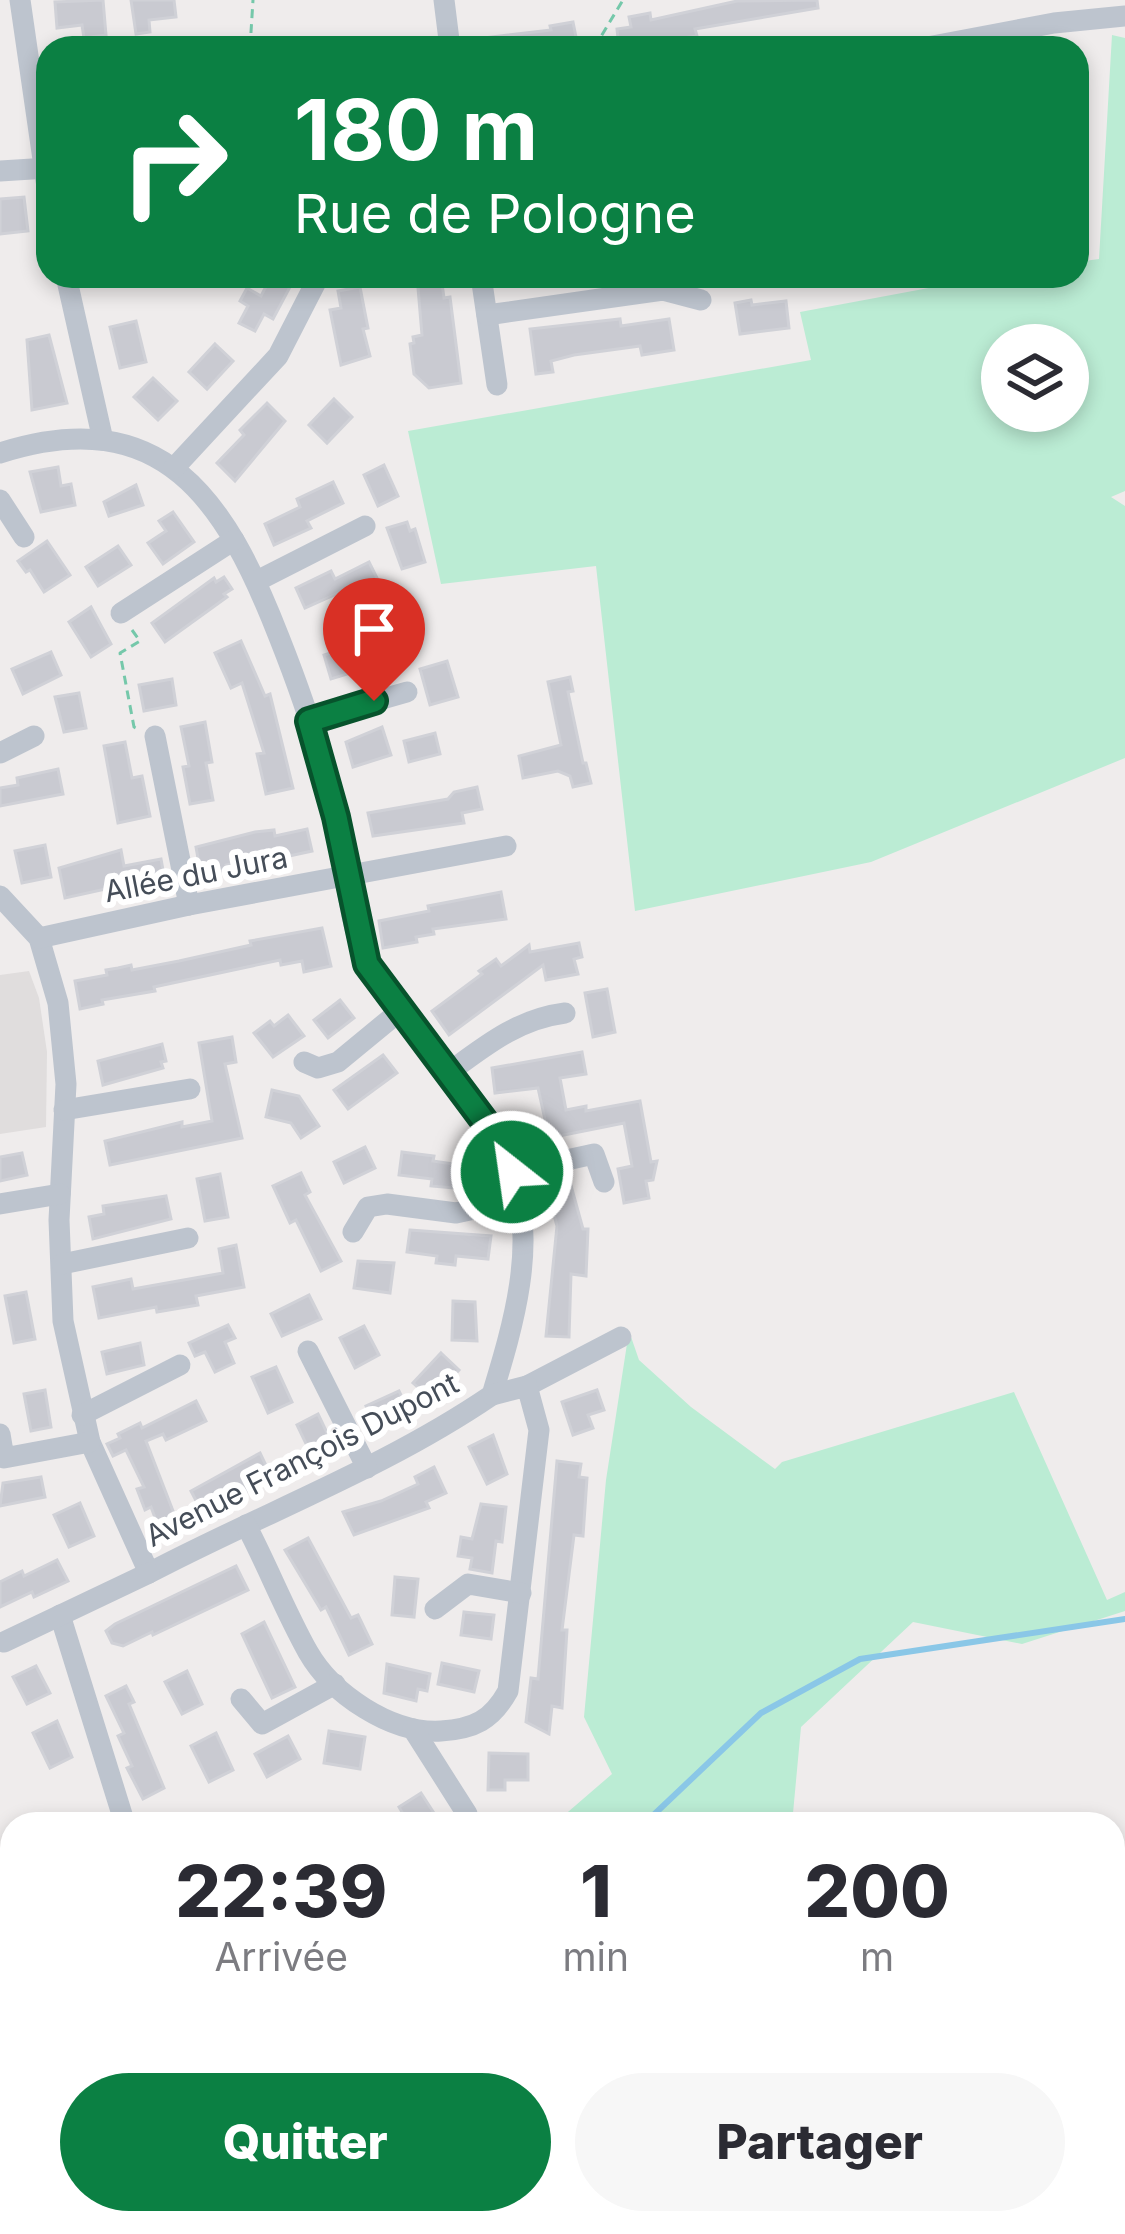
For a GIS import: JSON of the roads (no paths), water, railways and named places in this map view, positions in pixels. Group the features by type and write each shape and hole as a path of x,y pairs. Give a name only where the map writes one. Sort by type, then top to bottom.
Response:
{"street":[{"path":"20,0 36,108"},
{"path":"444,0 448,36"},
{"path":"985,36 1125,16"},
{"path":"0,171 36,169"},
{"path":"69,288 103,440"},
{"path":"174,468 278,356 313,288"},
{"path":"484,288 497,385"},
{"path":"487,315 663,290 701,300"},
{"name":"Avenue François Dupont","path":"0,453 54,438 103,440 148,453 174,468 217,511 257,581 309,721 336,817 367,964 488,1126 520,1198 520,1278 492,1395 367,1468 149,1573 90,1442 63,1321 59,1194 66,1084 58,1003 39,938 0,896"},
{"path":"0,500 24,537"},
{"path":"257,581 365,526"},
{"path":"121,614 234,540"},
{"path":"309,721 406,692"},
{"path":"0,753 34,736"},
{"path":"155,736 190,905"},
{"name":"Allée du Jura","path":"39,938 506,846"},
{"path":"304,1062 318,1068 338,1062 400,1011"},
{"path":"448,1072 515,1025 566,1013"},
{"path":"64,1110 190,1089"},
{"path":"512,1172 594,1154 604,1182"},
{"path":"0,1204 59,1194"},
{"path":"353,1232 368,1208 387,1204 456,1213 520,1198"},
{"path":"62,1264 188,1238"},
{"path":"492,1395 527,1386 621,1337"},
{"path":"308,1351 367,1468"},
{"path":"82,1415 180,1365"},
{"path":"246,1525 310,1657 335,1684 374,1713 413,1729 475,1726 496,1714 508,1691 539,1430 527,1386"},
{"path":"0,1434 4,1458 90,1442"},
{"path":"4,1642 149,1573"},
{"path":"435,1609 468,1584 521,1593"},
{"path":"60,1615 121,1812"},
{"path":"241,1699 262,1724 335,1684"},
{"path":"413,1729 466,1812"}],"waterway":[{"path":"657,1812 761,1713 860,1659 1125,1619"}]}
